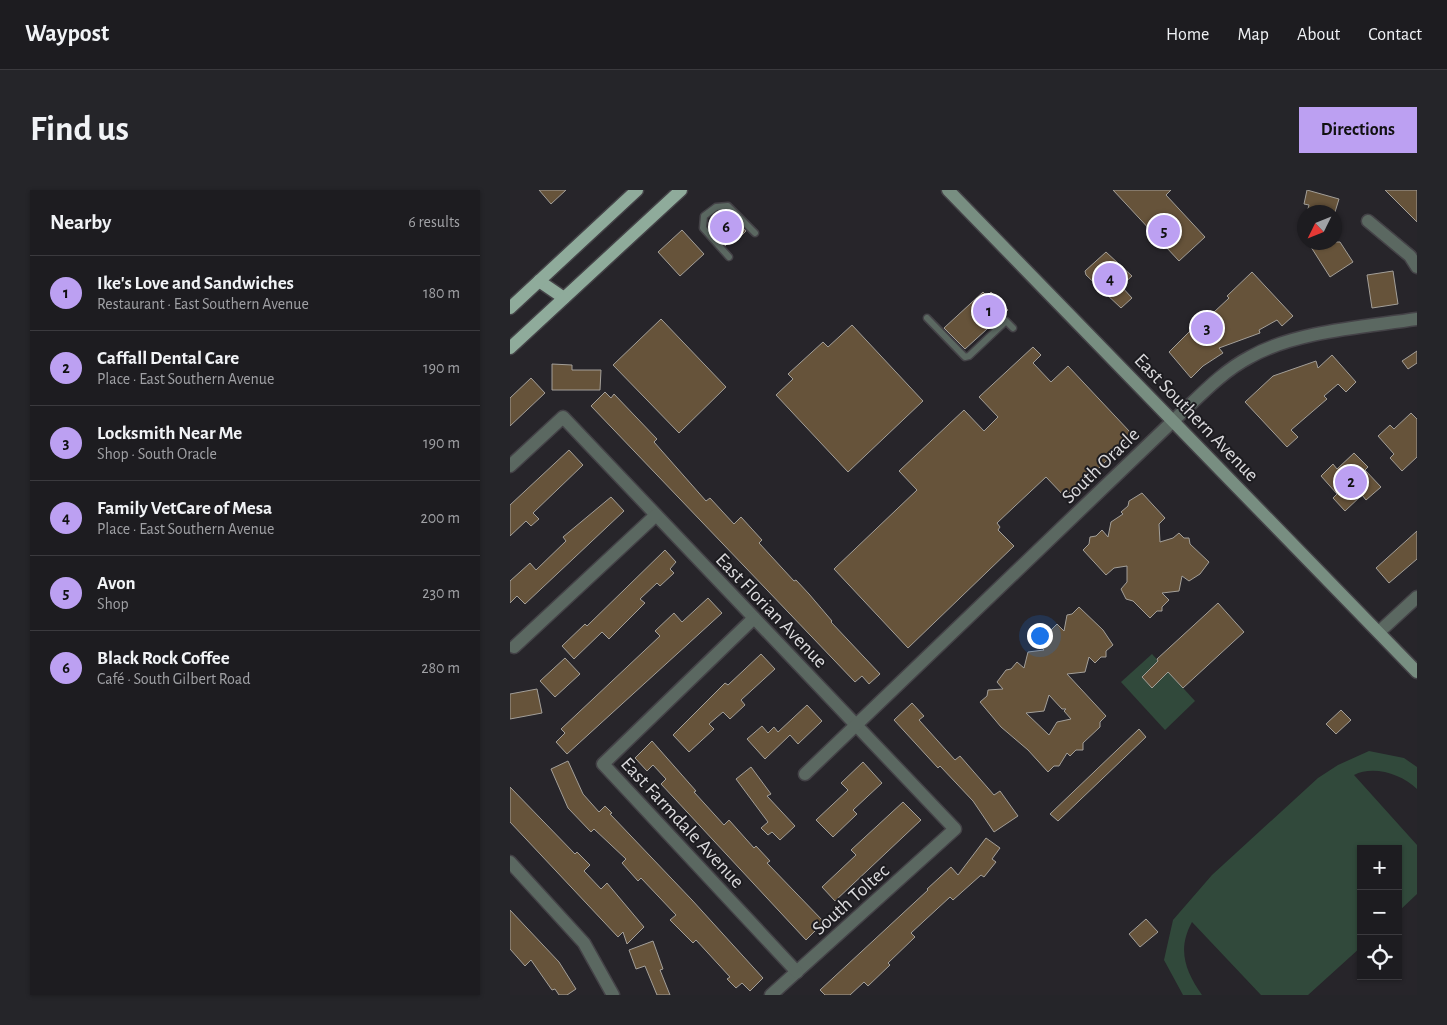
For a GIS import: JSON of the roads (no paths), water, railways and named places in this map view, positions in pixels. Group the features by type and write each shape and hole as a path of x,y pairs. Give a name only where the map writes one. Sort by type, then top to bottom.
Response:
{"main road":[{"path":"510,308 637,190"},
{"path":"510,348 681,190"},
{"name":"East Southern Avenue","path":"948,190 1174,420 1417,672"},
{"path":"539,281 564,298"}],"street":[{"path":"1368,221 1410,256 1417,267"},
{"name":"South Oracle","path":"805,774 1174,420 1227,373 1249,357 1264,350 1313,336 1417,319"},
{"name":"East Florian Avenue","path":"510,466 563,417 955,829"},
{"path":"514,646 656,515"},
{"path":"1379,632 1417,597"},
{"name":"East Farmdale Avenue","path":"754,618 603,764 798,972"},
{"name":"South Toltec","path":"771,995 955,829"},
{"path":"510,862 584,943 613,995"}],"lane":[{"path":"729,257 703,228 704,216 720,205 728,206 755,233"},
{"path":"927,318 965,357 969,356 1006,321 1013,328"}],"place":[{"name":"Black Rock Coffee","path":"726,227"},
{"name":"Avon","path":"1164,231"},
{"name":"Family VetCare of Mesa","path":"1110,279"},
{"name":"Ike's Love and Sandwiches","path":"989,311"},
{"name":"Locksmith Near Me","path":"1207,328"},
{"name":"Caffall Dental Care","path":"1351,482"}]}
